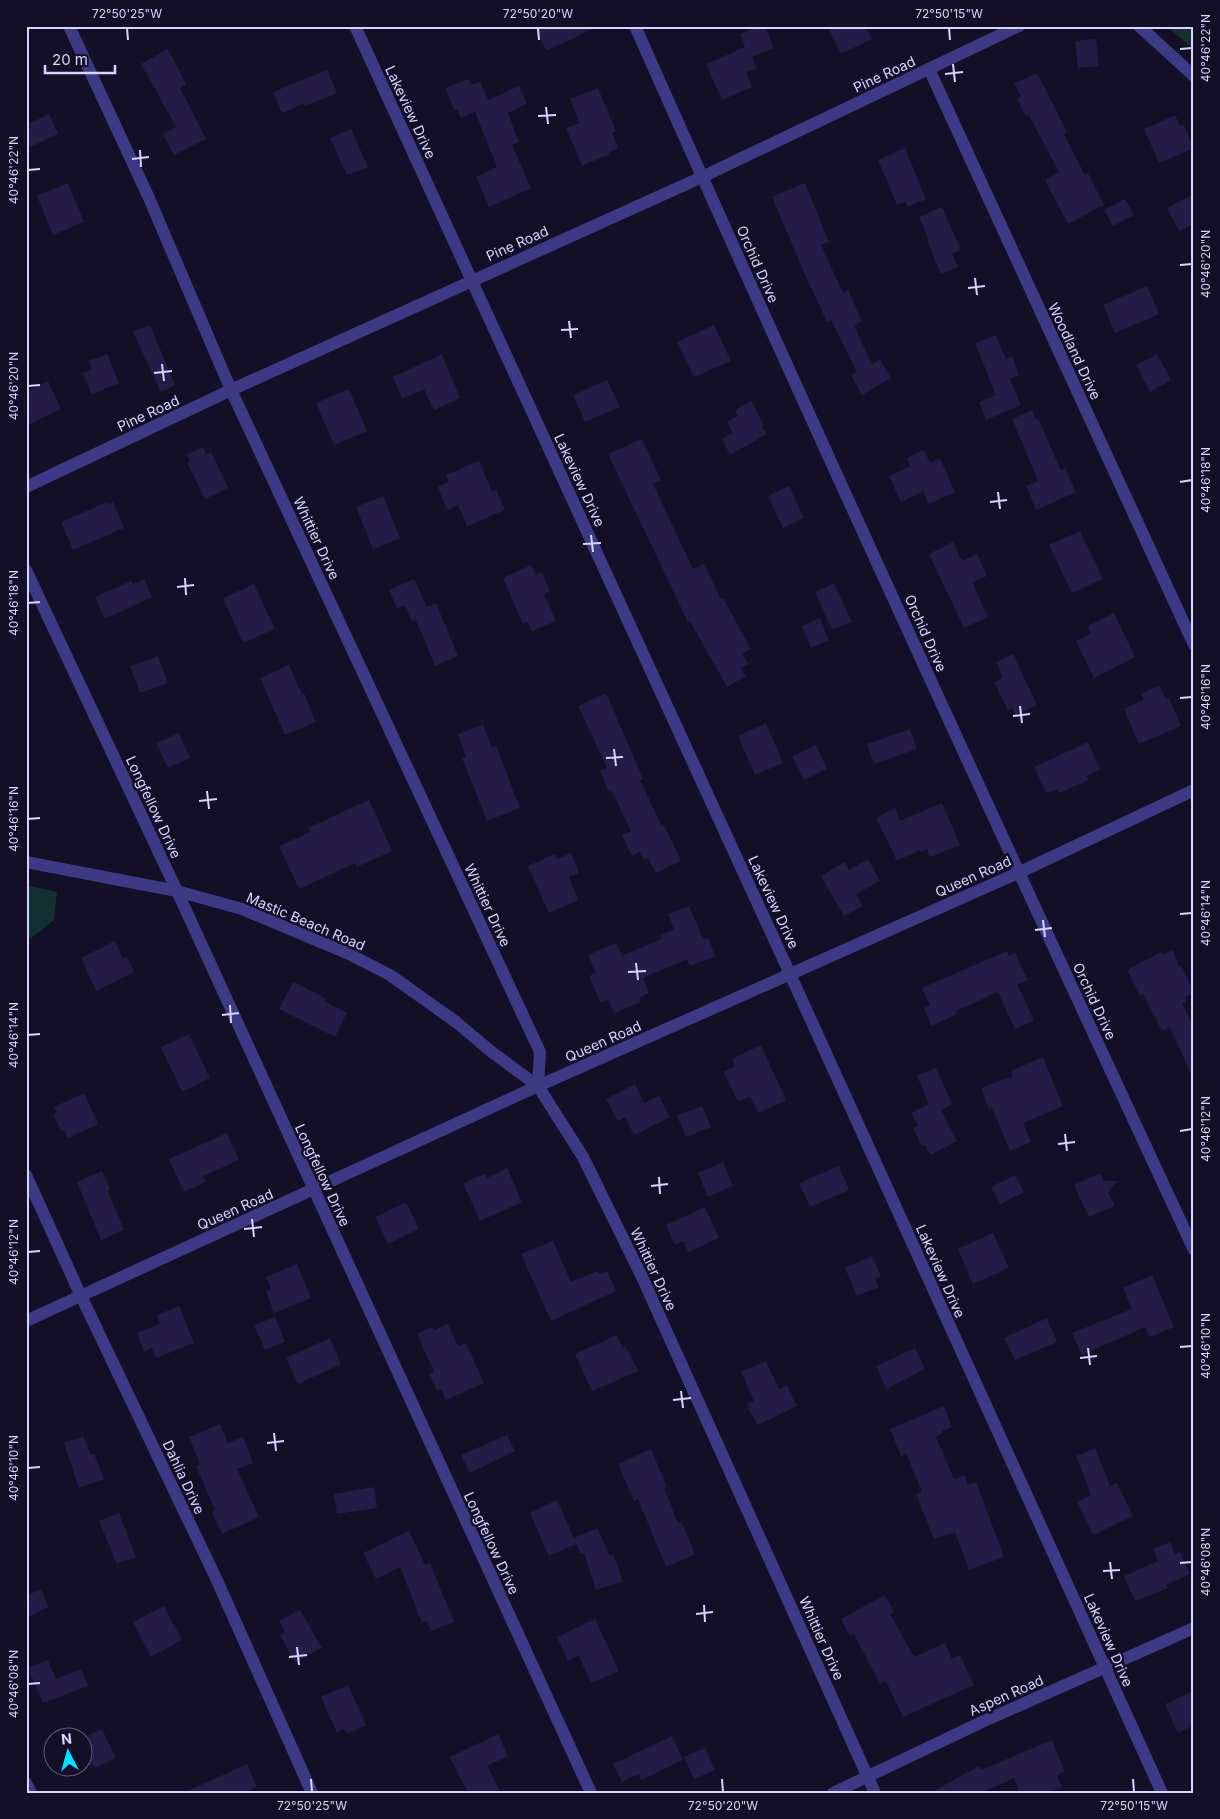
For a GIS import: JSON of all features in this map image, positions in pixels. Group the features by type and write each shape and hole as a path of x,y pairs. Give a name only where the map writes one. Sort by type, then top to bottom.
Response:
{"street":[{"name":"Whittier Drive","path":"69,26 149,198 231,390 540,1052 538,1086 583,1157 642,1277 875,1793"},
{"name":"Lakeview Drive","path":"355,26 790,974 1162,1793"},
{"name":"Orchid Drive","path":"635,26 1018,873 1194,1250"},
{"name":"Pine Road","path":"26,487 231,390 702,177 1019,26"},
{"path":"1138,26 1194,76"},
{"name":"Woodland Drive","path":"929,70 1194,645"},
{"name":"Longfellow Drive","path":"26,570 314,1190 590,1793"},
{"name":"Queen Road","path":"26,1321 538,1086 1018,873 1194,790"},
{"name":"Mastic Beach Road","path":"26,862 176,891 242,909 349,954 390,975 456,1022 492,1053 538,1086"},
{"name":"Dahlia Drive","path":"26,1175 81,1296 215,1576 312,1793"},
{"name":"Aspen Road","path":"833,1793 984,1721 1194,1628"},
{"path":"26,1783 31,1793"}],"green space":[{"path":"1166,26 1194,26 1194,49"},
{"path":"26,885 57,892 54,920 30,939 26,940"}],"building":[{"path":"534,26 599,26 546,51"},
{"path":"758,26 765,26 774,48 752,57 757,68 746,72 752,87 722,100 706,64 745,47 740,34"},
{"path":"827,26 865,26 872,39 841,54"},
{"path":"1096,39 1099,66 1078,68 1075,41"},
{"path":"168,49 186,84 180,88 206,139 174,155 163,134 176,127 141,64"},
{"path":"327,70 337,93 305,106 305,103 282,113 273,92"},
{"path":"1037,73 1067,132 1064,134 1085,175 1088,173 1104,205 1068,224 1045,180 1059,172 1029,115 1026,117 1017,98 1021,96 1014,84"},
{"path":"469,79 471,85 480,82 488,100 519,86 527,104 508,113 519,142 512,145 531,188 489,207 476,177 497,167 475,112 461,118 457,109 454,110 445,88"},
{"path":"598,88 616,131 612,133 618,148 609,152 610,154 582,166 566,128 580,123 570,99"},
{"path":"49,114 58,134 26,149 26,125"},
{"path":"1175,115 1180,126 1183,124 1194,148 1159,163 1144,129"},
{"path":"351,129 368,167 347,175 330,138"},
{"path":"905,148 926,199 908,207 905,202 897,205 878,160"},
{"path":"68,183 84,222 53,235 37,196"},
{"path":"805,183 829,242 821,245 843,293 848,290 862,321 854,326 872,364 880,359 891,378 862,395 851,375 857,372 831,320 827,322 772,197"},
{"path":"1194,194 1194,224 1179,231 1167,208"},
{"path":"1125,199 1134,215 1113,226 1104,210"},
{"path":"942,207 961,250 952,254 958,267 941,274 919,217"},
{"path":"1147,286 1159,314 1115,333 1103,305"},
{"path":"150,325 175,385 161,392 133,332"},
{"path":"714,325 731,361 694,377 677,342"},
{"path":"996,335 1006,359 1012,356 1019,375 1010,379 1021,405 986,420 979,402 996,395 975,343"},
{"path":"107,354 119,383 92,394 83,373 92,369 89,361"},
{"path":"442,354 460,398 434,410 424,389 402,399 393,377"},
{"path":"1157,354 1171,380 1150,392 1136,365"},
{"path":"607,380 620,407 585,422 573,395"},
{"path":"48,381 61,409 26,426 26,392"},
{"path":"349,389 367,431 334,445 316,403"},
{"path":"751,401 767,434 730,455 722,439 733,433 727,422 738,416 735,410"},
{"path":"1032,410 1061,470 1065,468 1076,492 1036,510 1026,486 1038,481 1012,419"},
{"path":"642,439 661,480 653,484 693,569 704,564 721,599 723,598 751,649 742,653 748,664 741,668 746,676 727,687 690,621 688,622 608,454"},
{"path":"203,447 206,454 211,452 228,488 205,499 187,462 190,461 187,454"},
{"path":"924,450 930,463 940,458 955,492 929,504 923,491 901,502 889,476 910,466 907,458"},
{"path":"479,461 492,492 496,490 505,510 467,526 458,505 447,510 438,487 449,482 446,475"},
{"path":"789,486 804,518 783,528 768,496"},
{"path":"383,496 400,538 373,549 356,507"},
{"path":"107,502 108,505 113,502 124,528 73,550 61,522"},
{"path":"1080,531 1103,579 1072,593 1049,545"},
{"path":"953,542 962,561 977,554 987,576 972,582 988,617 964,628 929,554"},
{"path":"531,565 536,575 542,572 550,591 544,594 556,621 532,631 527,622 523,624 503,578"},
{"path":"144,579 152,597 105,619 95,597 131,581 133,584"},
{"path":"414,579 427,607 436,603 458,656 435,666 416,620 412,622 405,605 397,608 389,590"},
{"path":"834,583 852,622 832,630 815,592"},
{"path":"254,584 275,629 243,643 223,598"},
{"path":"1114,613 1135,657 1094,678 1076,641 1091,633 1088,626"},
{"path":"820,618 829,640 811,648 802,626"},
{"path":"1013,654 1037,705 1016,715 1012,708 1008,710 994,682 1003,678 996,662"},
{"path":"158,656 168,683 140,693 130,666"},
{"path":"289,665 302,694 304,693 316,722 285,735 260,678"},
{"path":"1159,685 1166,700 1169,698 1181,726 1139,744 1124,709 1144,700 1141,694"},
{"path":"606,693 643,779 640,780 681,861 656,873 648,858 644,860 640,852 632,856 622,835 631,831 612,791 609,792 600,770 607,768 578,706"},
{"path":"766,723 783,763 755,775 738,736"},
{"path":"483,724 492,748 496,746 520,808 487,821 462,758 466,757 458,734"},
{"path":"910,729 917,749 874,764 867,744"},
{"path":"179,733 190,758 168,768 156,743"},
{"path":"1088,742 1100,769 1086,776 1089,780 1059,793 1057,789 1046,793 1034,767"},
{"path":"816,745 827,769 804,780 792,756"},
{"path":"369,800 392,851 357,867 355,863 299,889 279,846 310,832 308,828"},
{"path":"942,803 960,845 930,857 927,849 921,852 920,850 897,861 876,818 895,808 900,821"},
{"path":"571,853 579,873 569,877 578,900 549,913 528,866 555,854 557,859"},
{"path":"868,859 880,881 856,894 863,906 844,916 821,876 845,862 849,870"},
{"path":"689,906 703,939 708,938 715,956 690,966 687,959 643,978 649,993 639,998 641,1002 614,1013 608,1000 601,1003 589,976 596,973 588,955 616,943 622,956 661,939 660,935 674,929 668,914"},
{"path":"115,941 123,958 127,957 134,972 96,991 81,958"},
{"path":"1172,950 1194,992 1185,997 1186,1002 1182,1004 1194,1026 1194,1081 1170,1027 1162,1031 1143,994 1140,995 1127,970 1161,952 1162,955"},
{"path":"1007,951 1009,956 1015,953 1028,980 1017,984 1034,1020 1015,1029 998,992 956,1011 957,1014 932,1026 924,1008 930,1006 922,988"},
{"path":"293,982 325,998 324,1001 347,1013 335,1037 279,1009"},
{"path":"189,1034 210,1078 182,1092 161,1047"},
{"path":"761,1045 786,1100 758,1113 750,1096 738,1102 724,1072 735,1066 732,1059"},
{"path":"1043,1057 1063,1106 1023,1123 1031,1142 1010,1151 992,1108 989,1109 981,1088 1013,1076 1011,1071"},
{"path":"936,1068 952,1104 941,1110 957,1141 931,1155 925,1145 922,1146 913,1128 918,1126 911,1113 929,1104 917,1076"},
{"path":"635,1084 644,1103 659,1096 670,1117 634,1135 625,1117 618,1121 606,1099"},
{"path":"84,1093 98,1124 68,1138 64,1130 61,1131 53,1114 57,1112 54,1107"},
{"path":"702,1106 711,1127 686,1137 677,1116"},
{"path":"227,1133 239,1160 203,1176 206,1182 184,1192 169,1159"},
{"path":"723,1162 733,1186 708,1197 698,1173"},
{"path":"839,1166 849,1190 810,1207 799,1183"},
{"path":"507,1168 522,1202 480,1221 463,1183 485,1174 487,1178"},
{"path":"102,1171 124,1230 101,1240 77,1182"},
{"path":"1100,1173 1104,1181 1117,1181 1108,1192 1115,1206 1089,1217 1074,1185"},
{"path":"1015,1175 1024,1192 1000,1204 991,1187"},
{"path":"406,1202 419,1229 388,1244 375,1217"},
{"path":"705,1207 719,1238 688,1252 683,1241 675,1245 666,1225"},
{"path":"993,1233 1009,1268 973,1284 958,1249"},
{"path":"553,1241 571,1282 598,1271 599,1274 607,1271 616,1291 551,1321 521,1254"},
{"path":"872,1256 881,1276 875,1279 879,1287 857,1296 845,1268"},
{"path":"297,1264 311,1298 274,1313 266,1291 271,1289 266,1277"},
{"path":"1152,1275 1174,1327 1150,1337 1145,1327 1082,1355 1072,1333 1132,1309 1123,1288"},
{"path":"179,1306 194,1343 156,1358 152,1348 144,1352 137,1333 160,1324 157,1315"},
{"path":"275,1317 285,1342 265,1350 254,1325"},
{"path":"1047,1318 1057,1342 1015,1360 1004,1338"},
{"path":"448,1324 458,1346 466,1343 484,1383 446,1400 441,1389 437,1391 429,1374 434,1372 417,1334 432,1327 434,1330"},
{"path":"617,1335 623,1348 626,1347 638,1371 592,1391 575,1354"},
{"path":"330,1338 341,1364 298,1384 286,1358"},
{"path":"915,1348 925,1369 886,1389 876,1366"},
{"path":"766,1361 779,1389 787,1385 797,1406 758,1425 748,1408 747,1404 754,1401 741,1372"},
{"path":"944,1406 952,1427 942,1431 943,1433 936,1437 954,1479 965,1475 968,1485 976,1482 1004,1557 969,1570 955,1532 934,1539 916,1494 922,1491 906,1454 901,1456 890,1429"},
{"path":"220,1424 228,1443 243,1437 253,1463 237,1469 259,1517 222,1534 212,1512 215,1510 196,1466 200,1464 189,1437"},
{"path":"507,1435 515,1451 470,1473 461,1455"},
{"path":"83,1436 91,1455 94,1454 104,1479 79,1488 64,1443"},
{"path":"1095,1448 1110,1486 1117,1483 1133,1516 1093,1535 1077,1502 1091,1495 1076,1456"},
{"path":"651,1449 667,1487 664,1488 678,1523 682,1523 695,1554 666,1567 638,1499 634,1501 618,1464"},
{"path":"374,1487 377,1508 337,1514 334,1494"},
{"path":"557,1500 574,1538 597,1528 610,1556 613,1554 623,1581 596,1590 584,1553 581,1554 576,1544 549,1556 530,1513"},
{"path":"119,1513 136,1557 117,1564 99,1521"},
{"path":"409,1531 425,1565 430,1563 454,1622 431,1631 427,1621 422,1623 400,1567 376,1579 363,1553"},
{"path":"1170,1542 1175,1554 1180,1552 1190,1574 1166,1585 1168,1588 1135,1601 1124,1576 1158,1561 1153,1549"},
{"path":"41,1589 49,1607 26,1618 26,1596"},
{"path":"885,1595 894,1612 890,1614 914,1657 945,1643 952,1659 960,1655 974,1685 903,1717 886,1681 880,1684 854,1634 850,1636 841,1619"},
{"path":"164,1606 182,1640 151,1657 133,1622"},
{"path":"300,1610 322,1648 295,1663 280,1635 285,1632 279,1621"},
{"path":"595,1619 619,1671 591,1683 579,1656 568,1661 557,1637"},
{"path":"48,1660 56,1679 81,1669 88,1686 43,1703 28,1668"},
{"path":"348,1685 366,1725 347,1734 344,1729 337,1733 321,1697"},
{"path":"1194,1691 1194,1725 1178,1733 1165,1704"},
{"path":"102,1729 116,1758 95,1768 92,1764 92,1734"},
{"path":"498,1734 508,1756 487,1766 501,1793 468,1793 450,1757"},
{"path":"672,1736 683,1760 641,1780 639,1774 622,1782 613,1764"},
{"path":"1052,1740 1065,1772 1057,1775 1062,1787 1046,1793 1020,1793 1014,1778 981,1793 930,1793 979,1766 981,1770"},
{"path":"705,1748 715,1770 694,1779 684,1757"},
{"path":"247,1764 257,1787 244,1793 183,1793"}]}
